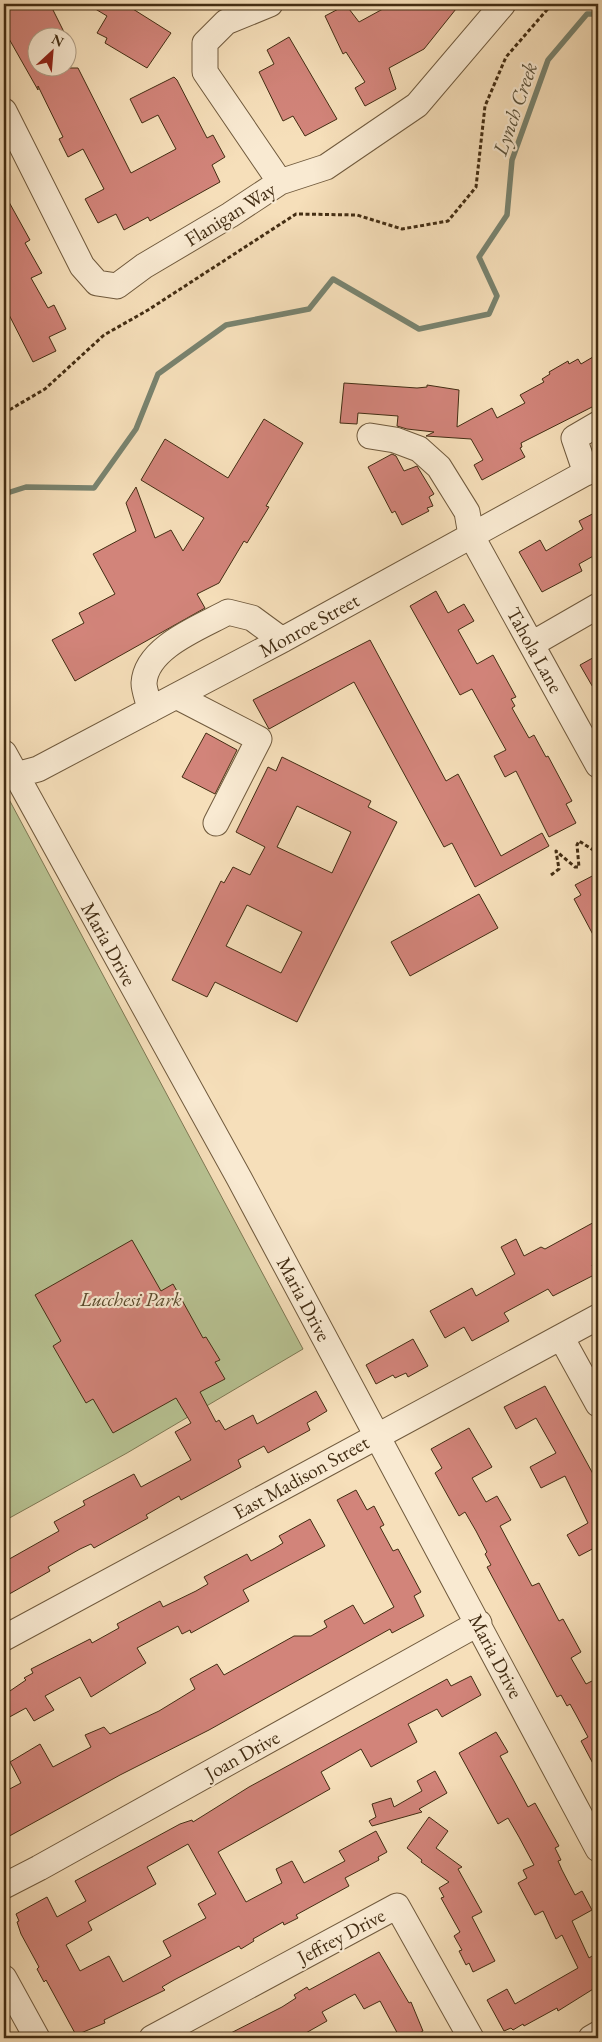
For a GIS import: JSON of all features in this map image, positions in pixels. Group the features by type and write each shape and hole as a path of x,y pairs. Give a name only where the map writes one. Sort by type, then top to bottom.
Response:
{"street":[{"path":"270,4 226,22 205,44 205,72 280,182"},
{"name":"Flanigan Way","path":"4,111 82,266 96,283 117,286 144,266 230,215 280,182 326,167 416,105 503,4"},
{"path":"592,469 574,438 598,424"},
{"name":"Tahola Lane","path":"370,436 395,440 419,449 440,466 467,512 471,535 598,765"},
{"name":"Monroe Street","path":"16,775 38,769 282,640 592,469"},
{"path":"532,644 598,606"},
{"path":"150,710 144,683 150,664 162,649 228,612 252,618 282,640"},
{"path":"176,696 259,739 216,824"},
{"name":"Maria Drive","path":"4,752 239,1178 479,1623 598,1849"},
{"name":"East Madison Street","path":"4,1638 598,1316"},
{"path":"561,1337 598,1404"},
{"name":"Joan Drive","path":"4,1886 479,1623"},
{"name":"Jeffrey Drive","path":"152,2038 397,1906 471,2038"},
{"path":"4,1978 37,2038"},
{"path":"591,2038 598,2034"}],"path":[{"path":"4,412 45,389 104,335 148,310 296,214 356,215 402,229 448,221 476,187 485,106 506,57 552,4"},
{"path":"551,875 559,869 556,851 575,867 579,867 577,845 579,841 598,853"}],"green space":[{"name":"Lucchesi Park","path":"4,790 303,1349 127,1453 4,1521"}],"building":[{"path":"4,4 50,4 62,28 28,28 28,72 4,30"},
{"path":"87,4 125,4 171,33 147,68 105,43 107,38 97,33 107,16"},
{"path":"392,4 460,4 424,49 389,68 396,89 365,106 355,88 365,82 346,52 343,54 325,16 346,5 359,22"},
{"path":"289,37 337,119 305,136 293,116 283,121 259,72 274,64 267,50"},
{"path":"78,68 131,173 176,149 158,115 142,123 130,99 174,77 207,138 213,135 225,157 212,165 220,182 150,221 148,217 124,230 116,214 98,223 85,199 104,189 83,149 68,157 59,139 63,137 38,86 38,90 31,78 78,78"},
{"path":"4,193 30,240 25,243 42,273 31,278 48,308 54,305 66,329 49,337 56,351 33,362 4,305"},
{"path":"598,354 598,404 521,443 522,447 520,448 525,457 482,480 474,465 483,460 471,439 426,436 434,432 397,426 398,416 358,413 357,424 340,423 344,383 417,388 427,387 427,385 459,390 457,427 492,408 497,418 525,403 520,395 544,382 542,379 550,374 549,372 568,361 569,364 578,359 581,364"},
{"path":"264,419 303,443 266,506 269,507 247,543 244,541 219,583 197,594 205,608 75,681 52,640 84,623 79,613 115,594 93,554 136,531 126,503 136,487 155,538 171,530 183,551 204,518 141,480 165,439 228,478"},
{"path":"392,454 396,456 404,471 417,466 434,494 429,497 433,506 427,508 429,511 402,525 395,511 392,513 368,467"},
{"path":"598,511 598,557 597,554 579,564 582,571 542,592 519,552 540,540 546,551 583,529 579,521"},
{"path":"436,591 448,613 464,604 474,621 458,630 477,664 493,655 516,697 511,699 515,706 512,708 529,738 534,735 546,757 548,756 572,801 566,804 576,823 549,837 516,771 505,777 494,756 506,750 472,689 460,695 410,606"},
{"path":"370,640 446,781 458,774 501,856 542,833 549,846 475,887 452,843 444,847 354,682 269,729 253,700"},
{"path":"598,655 598,696 580,665"},
{"path":"206,733 237,750 215,794 182,777"},
{"path":"282,757 371,801 368,807 397,822 297,1022 215,982 207,997 172,980 221,881 224,883 233,867 250,875 265,847 236,832 268,767 276,771","holes":["297,806 351,832 332,873 277,847","247,905 302,932 281,973 226,946"]},
{"path":"598,873 598,944 574,899 581,895 575,885"},
{"path":"479,894 498,928 410,976 391,942"},
{"path":"598,1220 598,1262 592,1265 596,1274 553,1296 548,1289 504,1313 509,1321 472,1341 464,1327 445,1338 430,1311 472,1288 476,1296 515,1274 501,1247 516,1239 524,1256 541,1247 545,1249"},
{"path":"132,1240 161,1291 173,1284 203,1338 206,1337 220,1360 215,1362 225,1379 200,1392 216,1422 219,1420 225,1430 253,1415 257,1424 316,1391 327,1411 307,1423 310,1430 268,1453 264,1446 238,1460 241,1467 181,1500 179,1496 146,1515 148,1518 94,1548 91,1544 80,1549 48,1567 50,1571 4,1597 4,1562 59,1531 54,1522 85,1505 83,1501 134,1474 141,1487 191,1460 175,1432 191,1423 176,1398 113,1433 93,1399 86,1403 53,1346 61,1341 35,1295"},
{"path":"413,1339 428,1366 408,1377 406,1373 395,1378 393,1375 376,1384 366,1365"},
{"path":"545,1386 598,1483 598,1546 579,1556 567,1535 588,1523 565,1476 541,1488 530,1467 556,1453 536,1418 516,1429 504,1407"},
{"path":"469,1428 492,1467 472,1478 486,1502 497,1496 511,1520 500,1526 532,1586 539,1583 559,1621 563,1619 581,1652 571,1658 586,1684 598,1678 598,1773 581,1741 588,1737 575,1713 570,1704 567,1706 561,1695 557,1697 487,1567 491,1565 485,1554 487,1552 476,1531 465,1512 459,1516 435,1473 442,1468 431,1449"},
{"path":"356,1490 367,1510 374,1506 384,1525 380,1527 393,1551 398,1549 421,1592 414,1596 424,1616 392,1633 390,1629 209,1730 120,1775 4,1839 4,1792 21,1783 10,1762 40,1744 53,1767 91,1747 85,1735 104,1727 110,1734 159,1711 195,1689 190,1679 217,1664 224,1675 294,1636 311,1636 327,1627 324,1621 353,1605 364,1624 394,1607 337,1500"},
{"path":"310,1519 325,1546 243,1590 249,1601 191,1633 190,1630 182,1634 178,1626 137,1648 146,1663 91,1697 80,1677 45,1696 54,1710 34,1721 26,1708 4,1720 4,1695 26,1680 24,1678 33,1673 31,1669 90,1639 92,1643 119,1628 117,1624 160,1601 163,1607 196,1591 208,1584 204,1577 247,1554 251,1561 275,1548 283,1543 279,1536"},
{"path":"471,1676 481,1695 442,1717 437,1709 408,1724 417,1742 371,1767 361,1749 321,1772 330,1789 218,1852 246,1902 282,1883 276,1869 292,1861 304,1883 345,1861 339,1851 376,1831 387,1852 378,1857 379,1860 345,1878 349,1886 296,1915 298,1918 284,1925 283,1922 253,1939 254,1941 241,1949 239,1946 162,1987 165,1990 104,2020 105,2023 76,2035 46,1980 44,1982 37,1969 39,1967 21,1934 16,1914 47,1897 57,1917 86,1901 75,1881 180,1824 192,1820 193,1822 249,1787 447,1679 451,1686","holes":["188,1844 216,1894 198,1904 206,1918 163,1941 171,1956 123,1982 109,1956 80,1971 66,1945 92,1930 88,1922 156,1884 147,1867"]},
{"path":"496,1732 508,1752 500,1756 528,1807 535,1803 559,1846 555,1848 561,1860 558,1861 575,1895 582,1891 592,1910 572,1921 589,1958 598,1952 598,1986 558,2011 557,2008 524,2026 523,2024 513,2030 511,2028 504,2031 487,2000 507,1989 515,2004 578,1968 562,1935 556,1939 543,1911 535,1915 518,1883 527,1878 523,1870 534,1865 508,1818 498,1824 459,1753"},
{"path":"435,1771 447,1793 419,1809 422,1812 372,1826 369,1821 376,1817 372,1804 391,1798 394,1807 422,1791 417,1781"},
{"path":"429,1817 448,1831 436,1848 462,1867 458,1869 482,1912 472,1917 495,1961 473,1972 469,1963 466,1965 459,1951 462,1950 454,1936 460,1932 441,1898 444,1897 439,1888 449,1882 421,1862 422,1860 407,1848"},
{"path":"379,1952 409,2003 411,2002 423,2031 410,2038 400,2038 380,2001 364,2009 355,1994 322,2012 327,2021 297,2038 221,2038 282,2007 296,1998 294,1995 307,1987 309,1990"}],"waterway":[{"name":"Lynch Creek","path":"4,494 26,487 94,488 136,429 158,374 226,325 309,309 333,279 419,329 489,314 497,296 479,257 507,215 512,160 548,60 587,14 598,14"}]}
